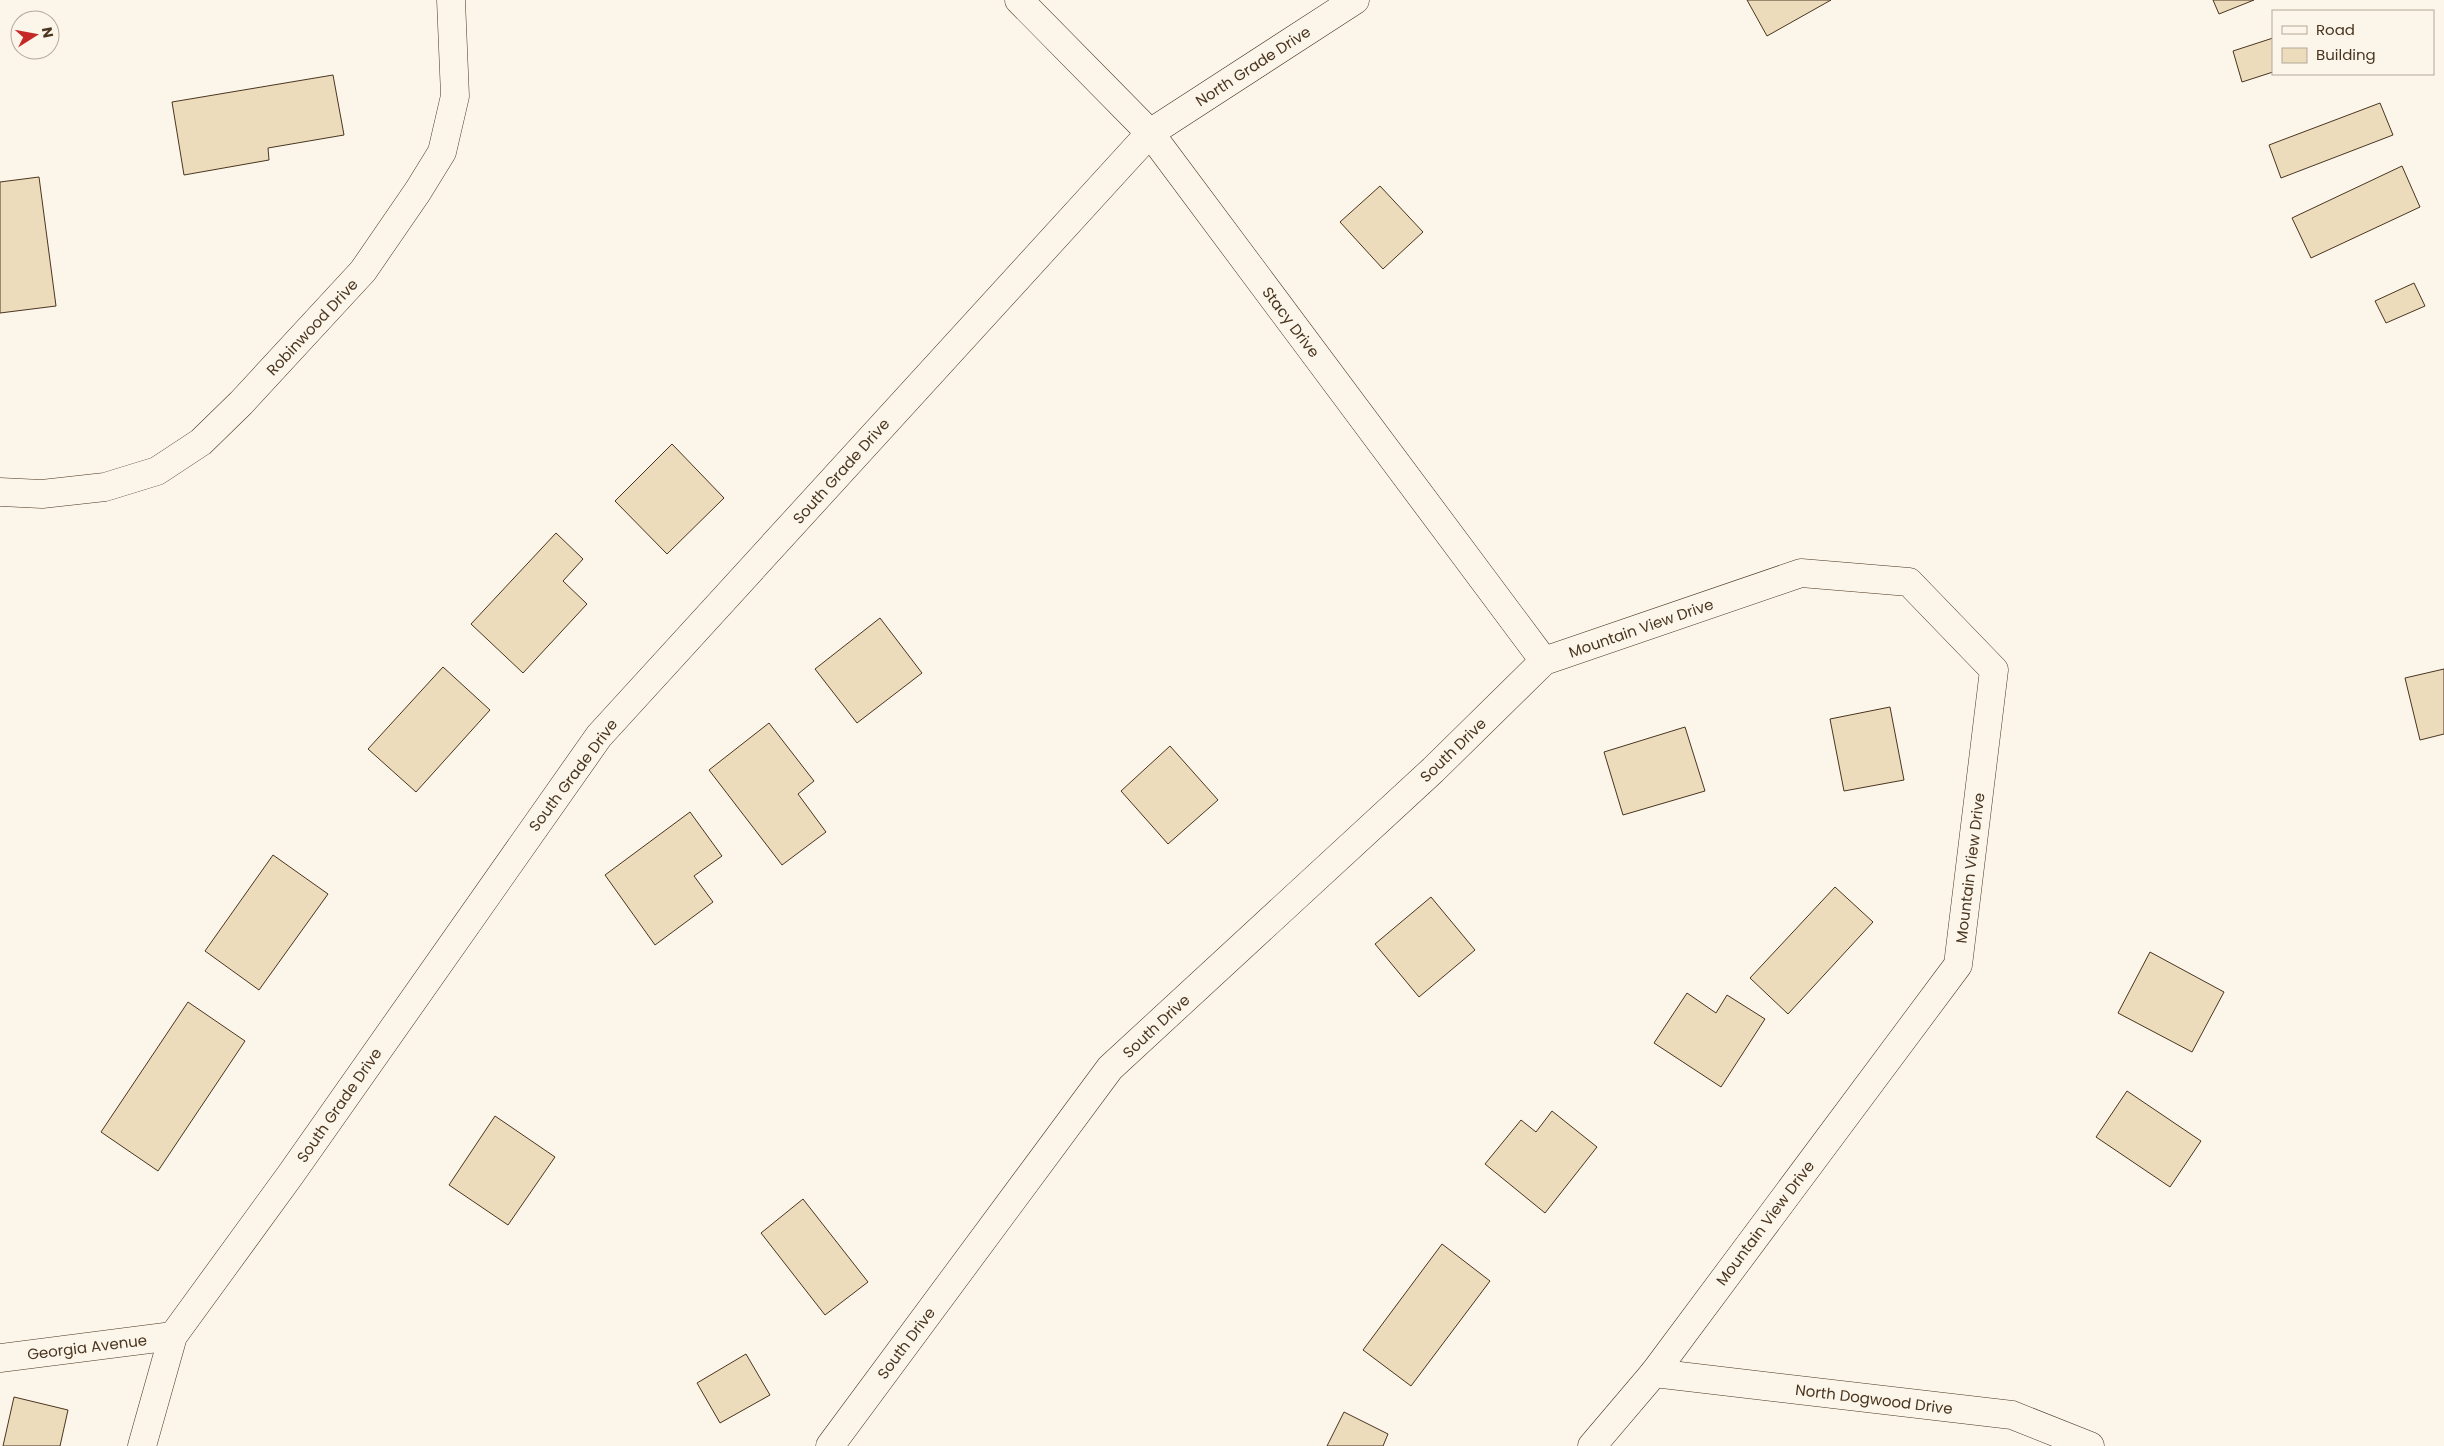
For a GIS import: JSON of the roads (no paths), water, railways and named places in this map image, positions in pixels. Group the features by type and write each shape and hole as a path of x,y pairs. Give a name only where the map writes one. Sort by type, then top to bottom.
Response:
{"street":[{"name":"Robinwood Drive","path":"0,492 42,494 105,487 157,471 201,442 241,403 356,279 418,192 442,152 455,96 451,0"},
{"name":"Stacy Drive","path":"1019,0 1150,133 1544,661"},
{"name":"North Grade Drive","path":"1150,133 1355,0"},
{"name":"South Grade Drive","path":"142,1446 173,1336 291,1174 599,736 1150,133"},
{"name":"Mountain View Drive","path":"1544,661 1801,573 1909,582 1994,670 1958,965 1654,1373 1592,1446"},
{"name":"South Drive","path":"830,1446 1110,1068 1433,770 1544,661"},
{"name":"Georgia Avenue","path":"0,1358 173,1336"},
{"name":"North Dogwood Drive","path":"1654,1373 2012,1415 2090,1446"}]}
